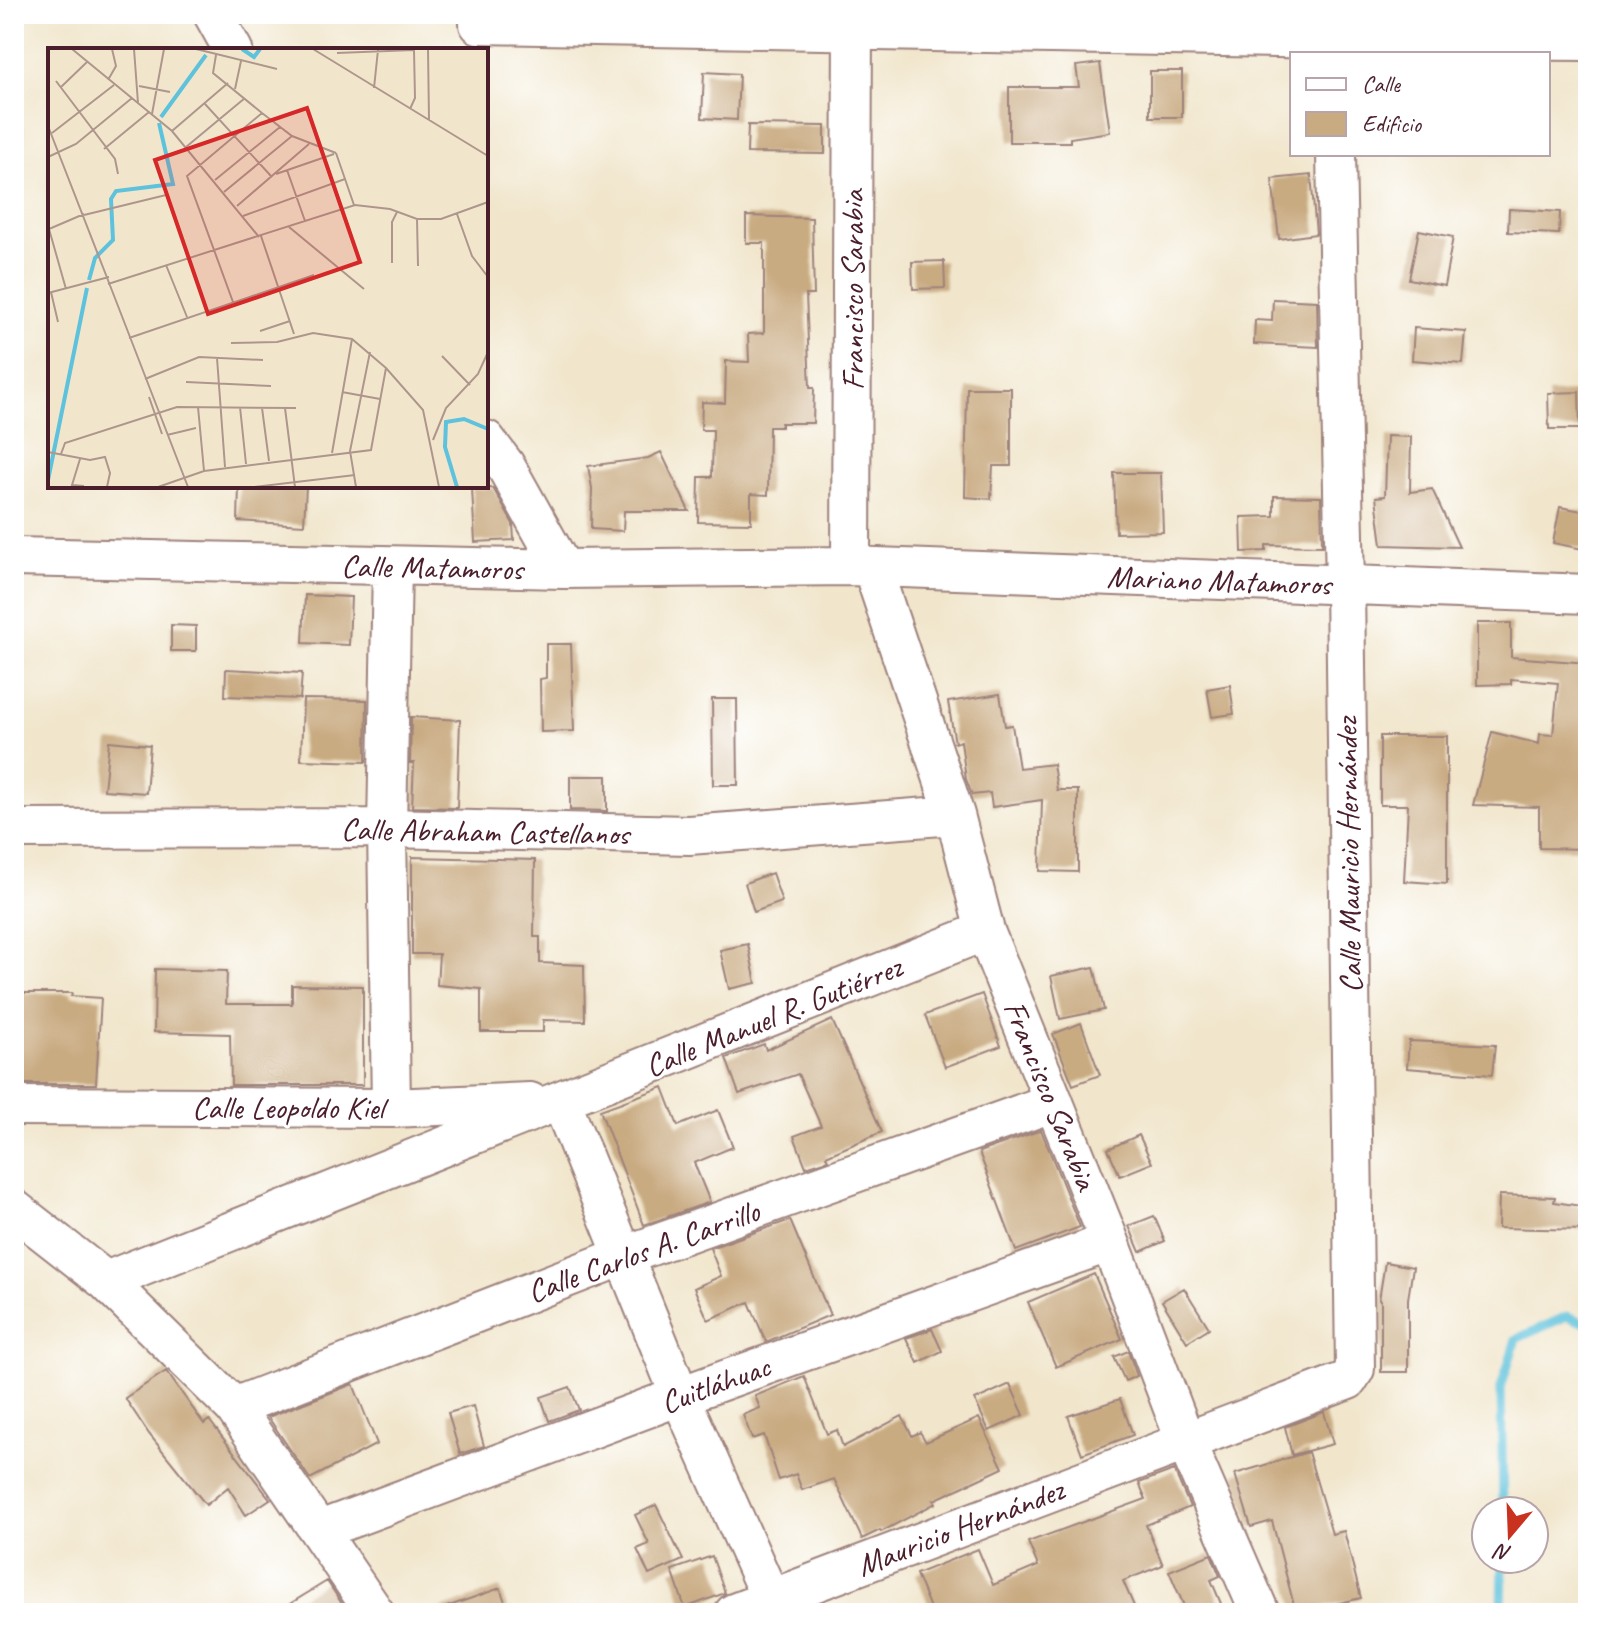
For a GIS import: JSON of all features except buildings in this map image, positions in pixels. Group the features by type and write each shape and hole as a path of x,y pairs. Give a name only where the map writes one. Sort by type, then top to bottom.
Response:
{"street":[{"path":"213,14 232,48"},
{"path":"479,24 853,22 1334,46 1588,41"},
{"name":"Francisco Sarabia","path":"853,22 861,567 955,815 985,931 1110,1242 1185,1440 1260,1613"},
{"name":"Calle Mauricio Hernández","path":"1185,1440 1348,1380 1355,1369 1336,156"},
{"path":"488,443 505,465 563,569"},
{"name":"Calle Matamoros","path":"14,557 563,569 861,567"},
{"path":"391,1108 387,828 392,566"},
{"name":"Mariano Matamoros","path":"861,567 1588,594"},
{"name":"Calle Abraham Castellanos","path":"14,829 387,828 689,835 955,815"},
{"name":"Calle Manuel R. Gutiérrez","path":"106,1281 985,931"},
{"path":"561,1101 680,1396 773,1606"},
{"name":"Calle Leopoldo Kiel","path":"14,1106 391,1108 561,1101"},
{"name":"Calle Carlos A. Carrillo","path":"234,1407 623,1256 1054,1102"},
{"path":"14,1209 106,1281 234,1407 375,1613"},
{"name":"Cuitláhuac","path":"320,1530 680,1396 1110,1242"},
{"name":"Mauricio Hernández","path":"734,1613 773,1606 1185,1440"}],"waterway":[{"path":"1503,1495 1501,1388 1516,1339 1567,1316 1588,1324"},
{"path":"1502,1613 1503,1575"}]}
